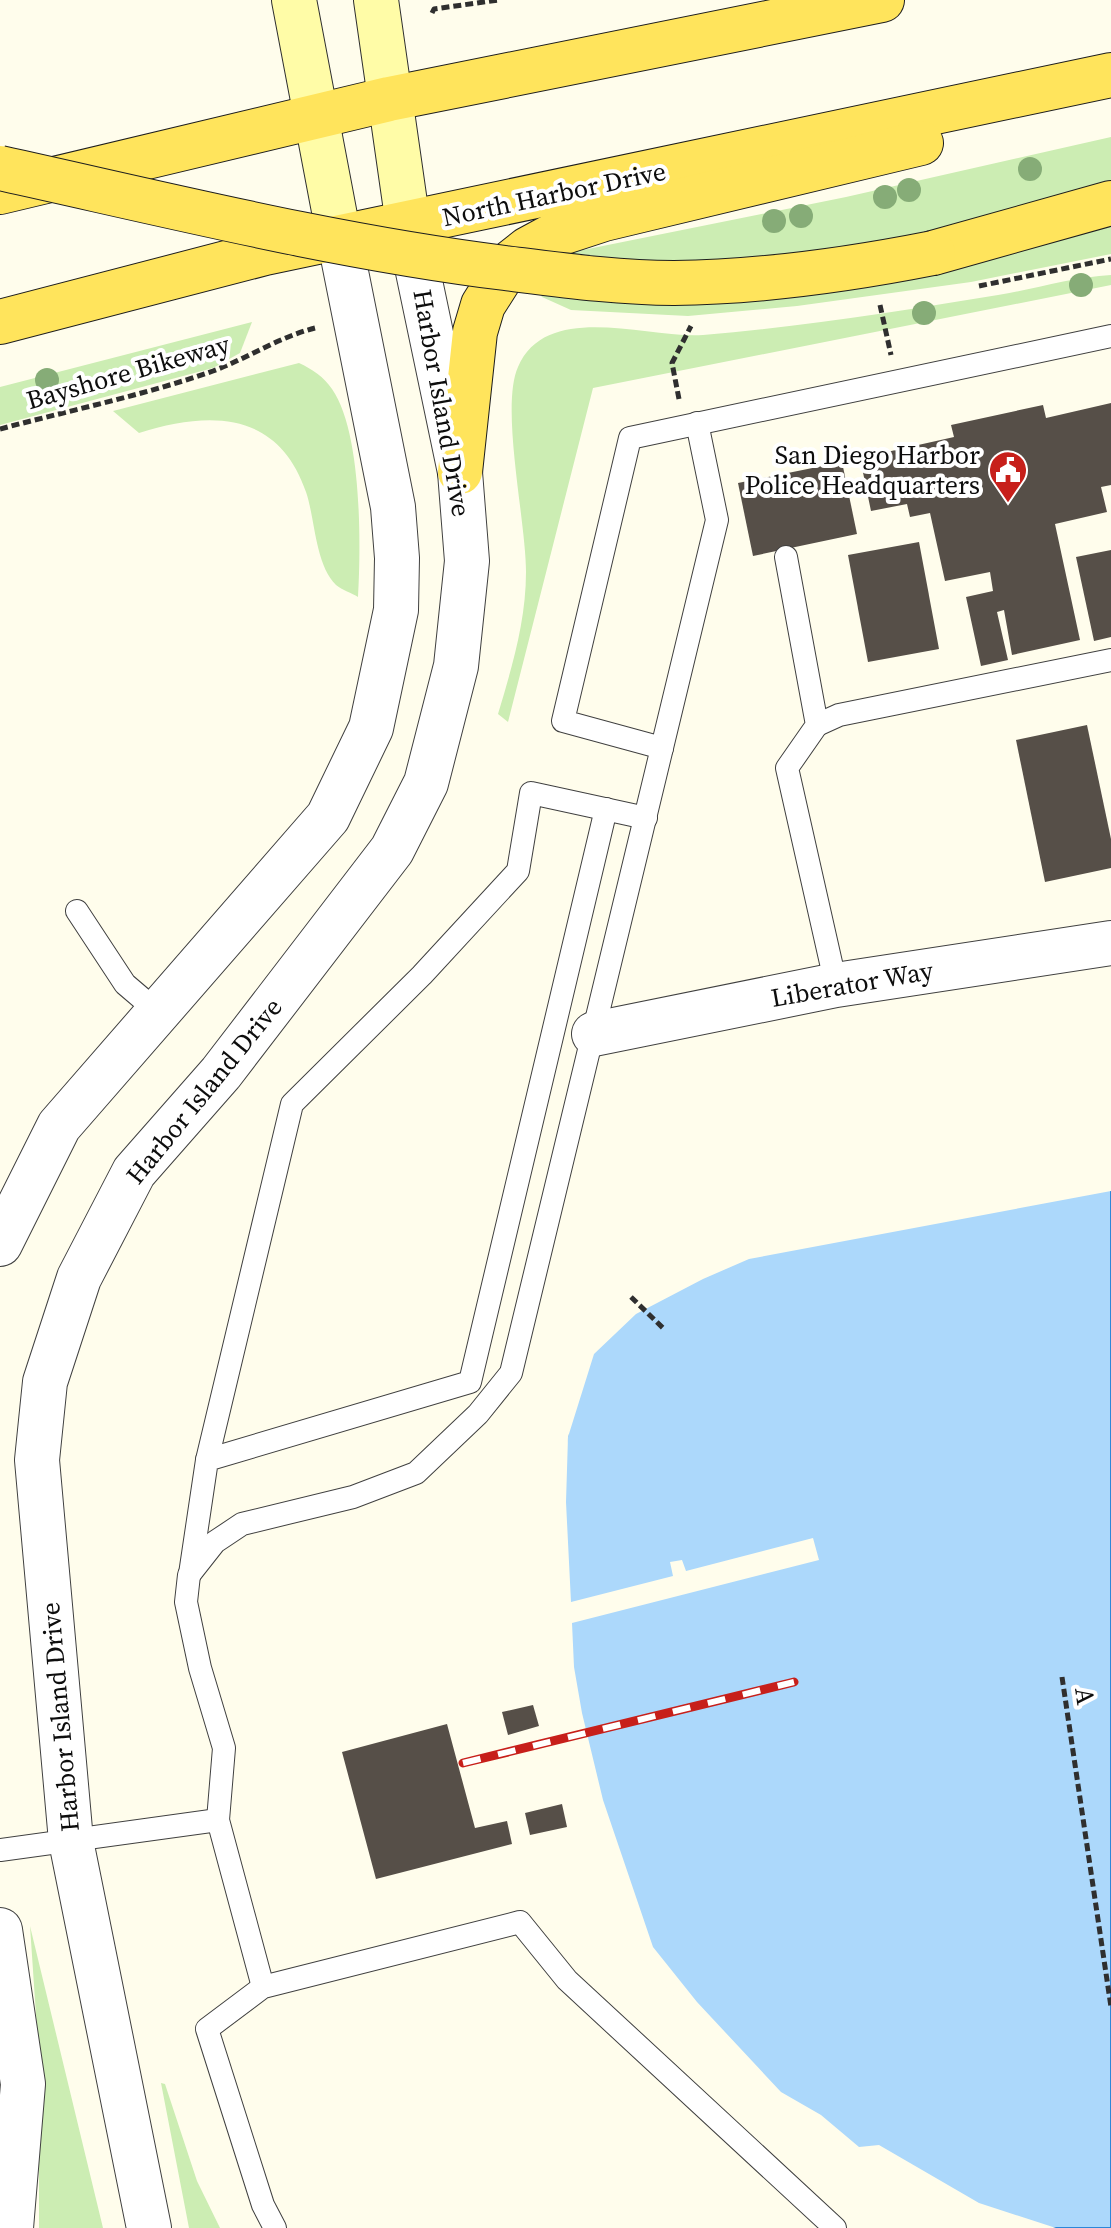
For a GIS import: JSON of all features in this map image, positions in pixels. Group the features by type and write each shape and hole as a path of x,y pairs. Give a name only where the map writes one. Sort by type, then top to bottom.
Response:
{"main road":[{"path":"294,0 339,237"},
{"path":"376,0 408,224"},
{"path":"0,192 315,115 882,0"},
{"name":"North Harbor Drive","path":"0,322 339,237 1111,75"},
{"path":"460,472 475,332 483,305 509,264 528,249 552,236 604,219 862,160 1111,89"},
{"path":"0,168 395,255 580,278 672,283 754,280 843,271 933,253 1111,203"}],"street":[{"name":"Harbor Island Drive","path":"149,2228 71,1841 37,1460 45,1382 79,1278 134,1172 221,1073 392,850 426,783 453,679 467,561 460,472 408,224"},
{"path":"0,1244 59,1126 328,817 371,728 396,610 393,507 339,237"},
{"name":"Liberator Way","path":"594,1034 836,985 1111,943"},
{"path":"0,1930 23,2084 11,2228"}],"lane":[{"path":"662,748 563,721 630,438 1111,336"},
{"path":"189,1575 215,1542 242,1524 353,1497 416,1473 478,1414 511,1373 717,520 697,423"},
{"path":"786,557 817,725"},
{"path":"836,985 787,768 817,725 839,715 1111,660"},
{"path":"263,1987 218,1820 224,1748 200,1668 186,1602 207,1460 292,1104 422,975 518,871 531,793 604,819 646,818"},
{"path":"207,1460 470,1382 604,819"},
{"path":"77,911 125,984 159,1013"},
{"path":"0,1850 218,1820"},
{"path":"275,2228 263,2205 207,2029 263,1987 520,1922 567,1980 835,2228"}],"path":[{"path":"432,13 434,9 498,0"},
{"path":"880,305 886,330"},
{"path":"673,372 672,363 691,326"},
{"name":"Bayshore Bikeway","path":"0,429 212,372 257,353 292,333 309,330"},
{"path":"631,1297 663,1328"},
{"name":"A","path":"1062,1677 1111,2007"}],"green space":[{"path":"1111,137 1111,254 971,282 797,306 688,316 571,310 542,297 533,282 548,264 573,252 846,197"},
{"path":"1111,275 1111,285 593,388 508,722 498,714 524,608 525,550 512,409 513,385 518,367 532,347 551,334 575,328 601,327 680,335 740,332 887,313"},
{"path":"252,322 240,353 213,368 0,425 0,387"},
{"path":"299,363 317,374 332,389 349,432 359,520 358,597 338,587 329,576 320,553 306,492 294,465 278,445 259,431 215,420 191,421 139,433 113,411"},
{"path":"30,1926 103,2228 39,2228 39,2059"},
{"path":"161,2083 165,2084 197,2181 220,2228 189,2228"}],"water":[{"path":"1111,1182 1111,2228 965,2228 763,2097 635,1943 569,1708 549,1543 583,1343 680,1264"}],"pier":[{"path":"1111,1178 1111,1191 749,1259 703,1279 636,1314 594,1354 568,1437 566,1502 571,1602 673,1576 670,1562 682,1560 686,1571 813,1538 819,1560 572,1623 574,1667 582,1713 603,1800 653,1947 697,2002 781,2092 821,2115 859,2147 879,2145 979,2203 1056,2228 957,2228 879,2183 761,2100 631,1945 565,1709 545,1543 547,1442 579,1341 629,1294 679,1261"}],"building":[{"path":"1111,403 1111,485 1101,487 1107,512 1055,524 1080,640 1012,655 1004,610 997,612 1008,660 981,666 966,597 993,591 990,572 945,581 930,513 910,517 907,504 871,511 860,458 954,437 951,425 1043,405 1046,418"},
{"path":"842,462 857,534 753,556 738,483"},
{"path":"919,542 939,649 868,662 848,555"},
{"path":"1111,550 1111,637 1094,641 1076,557"},
{"path":"1087,725 1111,839 1111,868 1045,882 1016,740"},
{"path":"533,1705 539,1726 508,1735 502,1712"},
{"path":"447,1724 475,1828 507,1821 512,1844 376,1879 342,1752"},
{"path":"562,1804 567,1827 530,1835 525,1813"}],"railway":[{"path":"463,1763 794,1682"}],"place":[{"name":"San Diego Harbor Police Headquarters","path":"1008,504"}]}
